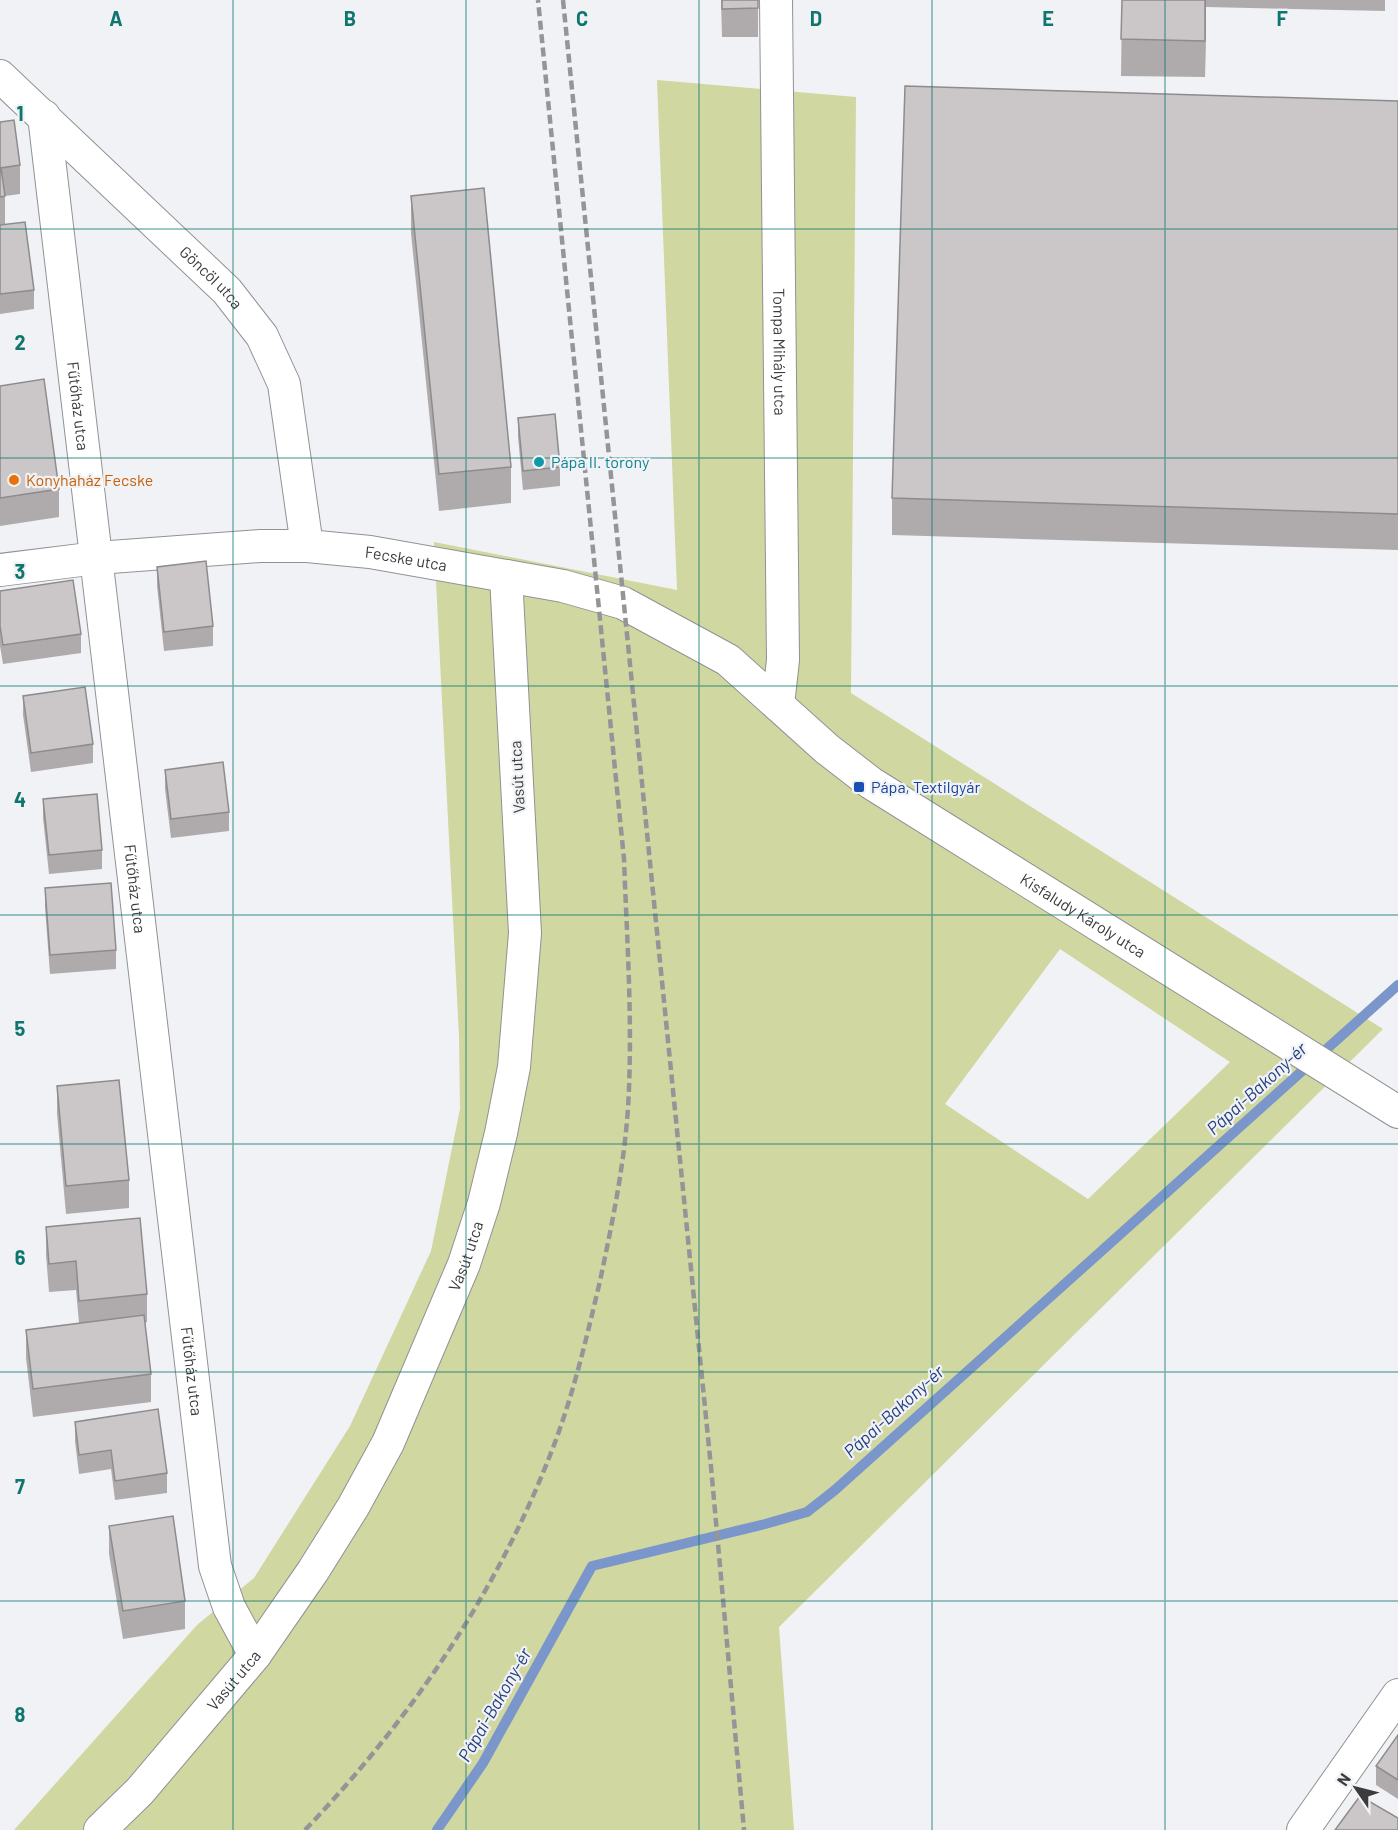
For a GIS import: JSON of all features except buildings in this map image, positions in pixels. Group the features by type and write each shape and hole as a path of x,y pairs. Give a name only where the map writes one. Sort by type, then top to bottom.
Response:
{"street":[{"name":"Tompa Mihály utca","path":"776,0 783,660 778,705"},
{"name":"Göncöl utca","path":"0,76 227,291 262,336 284,384 307,546"},
{"name":"Fűtőház utca","path":"44,116 214,1566 229,1607 255,1654"},
{"name":"Fecske utca","path":"0,570 97,558 260,546 307,546 370,552 563,586 623,603 728,660 778,705"},
{"name":"Vasút utca","path":"100,1830 140,1791 255,1654 313,1571 353,1507 388,1443 464,1264 484,1203 514,1067 525,933 506,576"},
{"name":"Kisfaludy Károly utca","path":"778,705 827,749 871,783 1398,1112"},
{"path":"1303,1830 1398,1695"}],"green space":[{"path":"657,80 856,97 851,693 1383,1029 779,1627 794,1830 14,1830 197,1625 254,1578 350,1426 431,1251 460,1109 459,1037 434,542 677,590","holes":["1060,949 1230,1062 1088,1199 945,1104"]}],"waterway":[{"name":"Pápai-Bakony-ér","path":"437,1830 483,1763 592,1566 807,1512 835,1490 1398,985"}],"railway":[{"path":"305,1830 381,1743 449,1650 507,1551 532,1499 554,1445 580,1364 604,1260 624,1152 630,1046 624,859 538,0"},
{"path":"563,0 711,1467 744,1830"}],"place":[{"name":"Pápa II. torony","path":"539,462"},
{"name":"Konyhaház Fecske","path":"14,480"},
{"name":"Pápa, Textilgyár","path":"859,787"}]}
